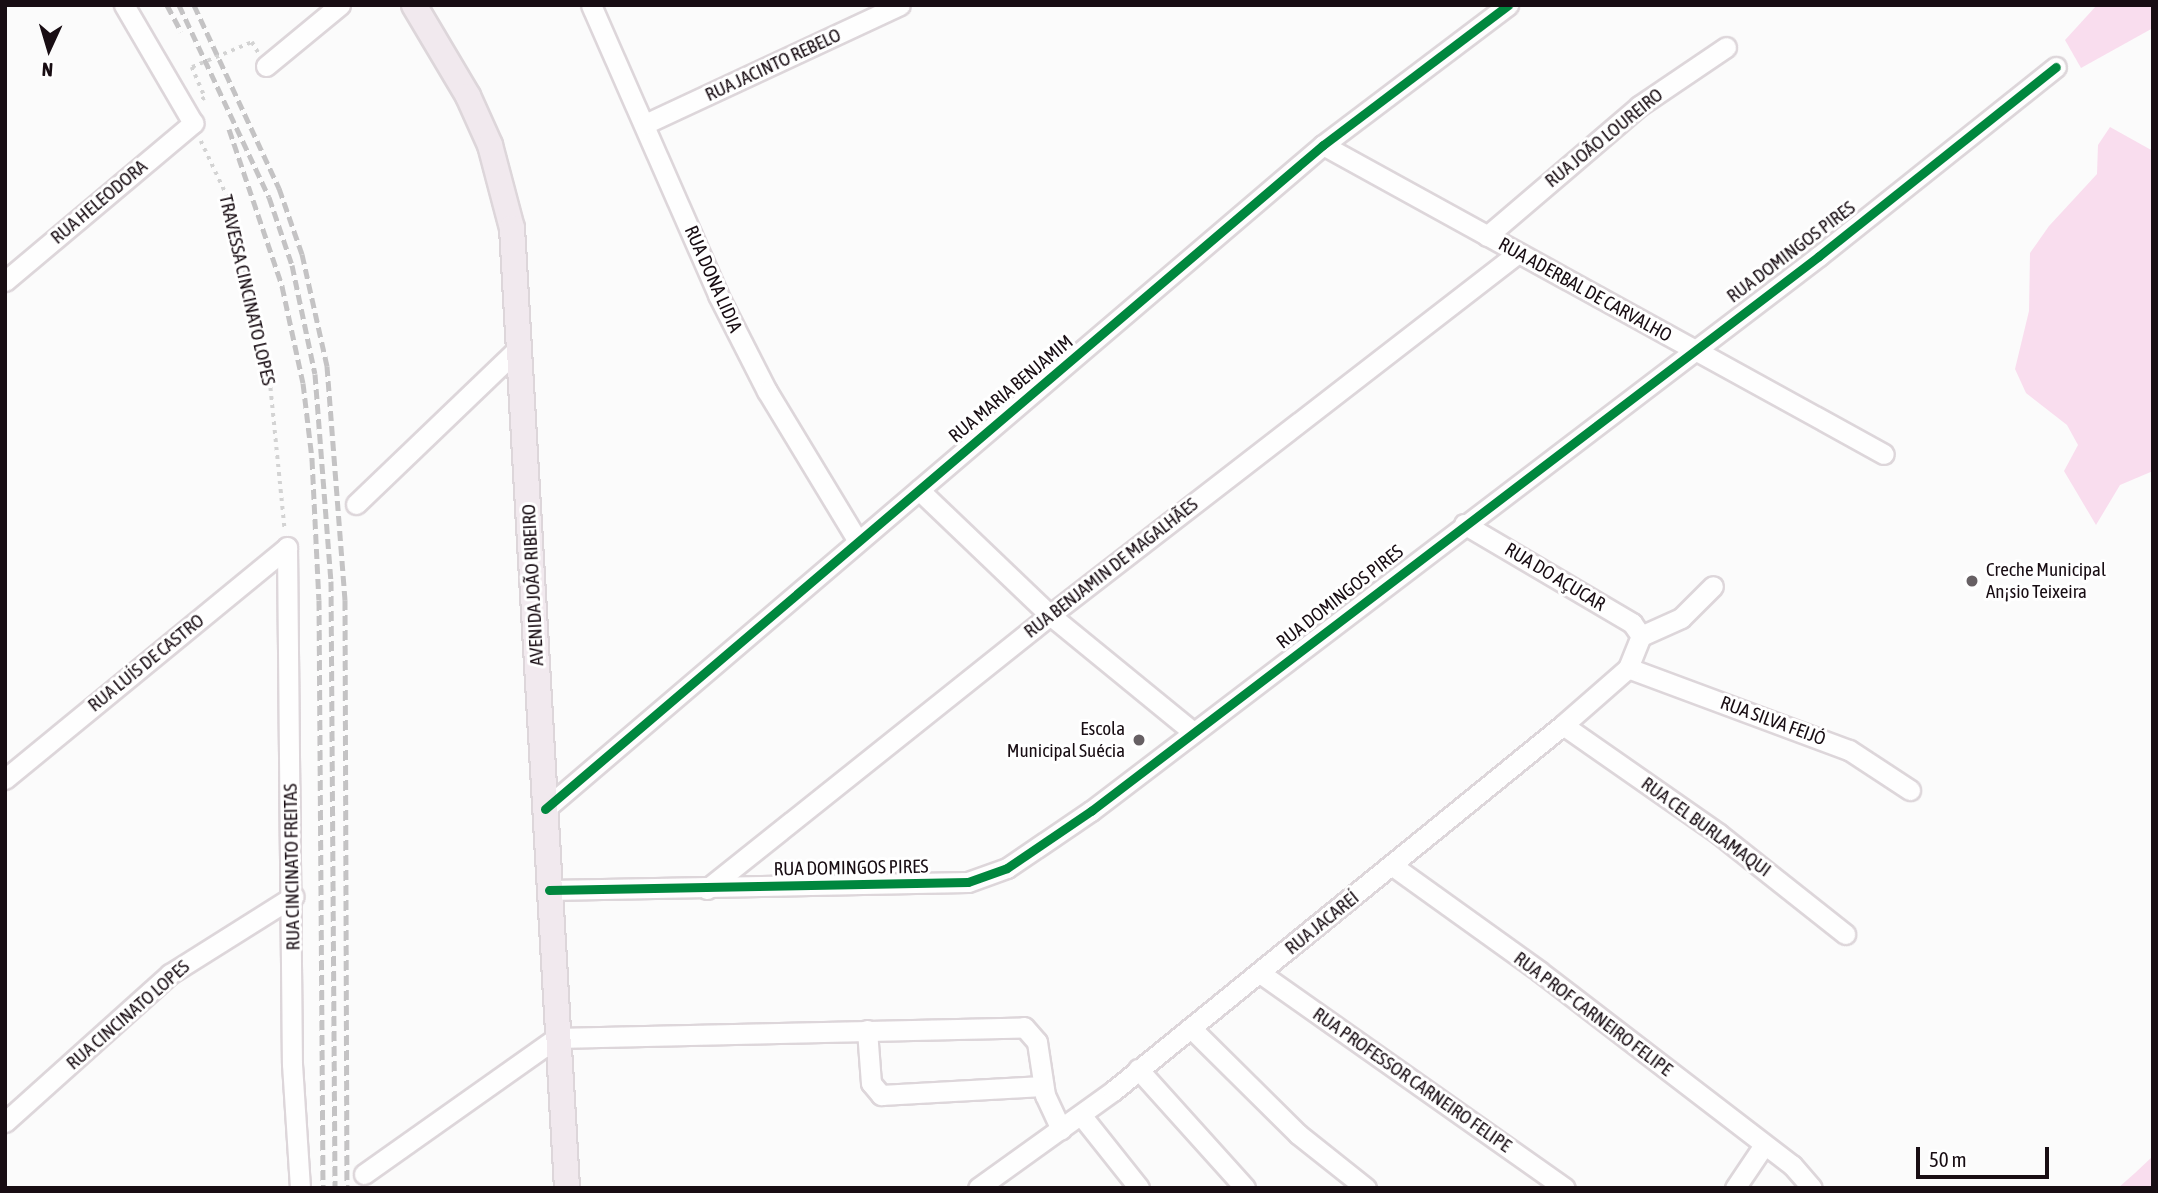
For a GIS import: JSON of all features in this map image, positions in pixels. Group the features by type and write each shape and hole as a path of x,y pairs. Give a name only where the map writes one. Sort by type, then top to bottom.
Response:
{"main road":[{"name":"AVENIDA JOÃO RIBEIRO","path":"414,5 468,96 500,174 515,251 566,1188"}],"street":[{"path":"124,5 190,116"},
{"path":"266,66 340,5"},
{"name":"RUA DONA LIDIA","path":"591,5 745,350 858,541"},
{"name":"RUA JACINTO REBELO","path":"645,124 901,5"},
{"name":"RUA MARIA BENJAMIM","path":"545,809 1324,145 1508,5"},
{"name":"RUA JOÃO LOUREIRO","path":"1487,236 1639,106 1726,47"},
{"name":"RUA DOMINGOS PIRES","path":"549,890 968,882 1007,869 1193,732 1691,349 1819,256 2056,67"},
{"name":"RUA HELEODORA","path":"5,281 190,116"},
{"name":"RUA ADERBAL DE CARVALHO","path":"1324,145 1884,454"},
{"name":"RUA BENJAMIN DE MAGALHÃES","path":"707,889 1051,615 1518,253"},
{"path":"356,505 520,347"},
{"path":"919,490 1051,615 1193,732"},
{"name":"RUA DO AÇUCAR","path":"1464,524 1632,623 1641,636"},
{"name":"RUA LUÍS DE CASTRO","path":"5,779 287,547"},
{"name":"RUA CINCINATO FREITAS","path":"287,547 294,897 292,1064 300,1188"},
{"path":"1641,636 1681,618 1713,586"},
{"name":"RUA JACAREÍ","path":"978,1188 1081,1115 1191,1028 1563,725 1628,668 1641,636"},
{"name":"RUA SILVA FEIJÓ","path":"1628,668 1849,750 1910,790"},
{"name":"RUA CEL BURLAMAQUI","path":"1563,725 1719,834 1845,934"},
{"name":"RUA PROF CARNEIRO FELIPE","path":"1392,866 1539,971 1792,1165 1812,1188"},
{"name":"RUA CINCINATO LOPES","path":"5,1122 170,974 294,897"},
{"name":"RUA PROFESSOR CARNEIRO FELIPE","path":"1260,973 1565,1188"},
{"path":"364,1174 556,1038 1024,1027 1037,1042 1043,1086 1061,1130"},
{"path":"1191,1028 1298,1134 1366,1188"},
{"path":"867,1030 871,1083 881,1096 1043,1086"},
{"path":"1138,1069 1245,1188"},
{"path":"1081,1115 1139,1188"},
{"path":"1735,1188 1764,1145"}],"path":[{"path":"190,116 205,99 192,67 252,42"}],"shaded area":[{"path":"2097,5 2153,5 2153,28 2081,68 2065,40"},
{"path":"2110,127 2153,151 2153,471 2120,485 2096,525 2064,471 2078,445 2067,425 2026,393 2015,369 2029,311 2030,253 2049,226 2097,174 2098,145"},
{"path":"2153,1156 2153,1188 2118,1188 2135,1173"}],"railway":[{"path":"167,5 181,31"},
{"path":"179,5 269,197 292,265 315,374 331,581 335,1188"},
{"path":"194,5 279,188 302,254 327,366 345,600 347,1188"},
{"path":"229,129 282,286 303,383 312,459 319,600 323,1188"}],"cycle path":[{"path":"545,809 1323,145 1508,5"},
{"path":"549,890 968,882 1007,868 1091,811 1819,256 2056,67"}],"place":[{"name":"Creche Municipal An¡sio Teixeira","path":"1972,581"},
{"name":"Escola Municipal Suécia","path":"1139,740"}]}
